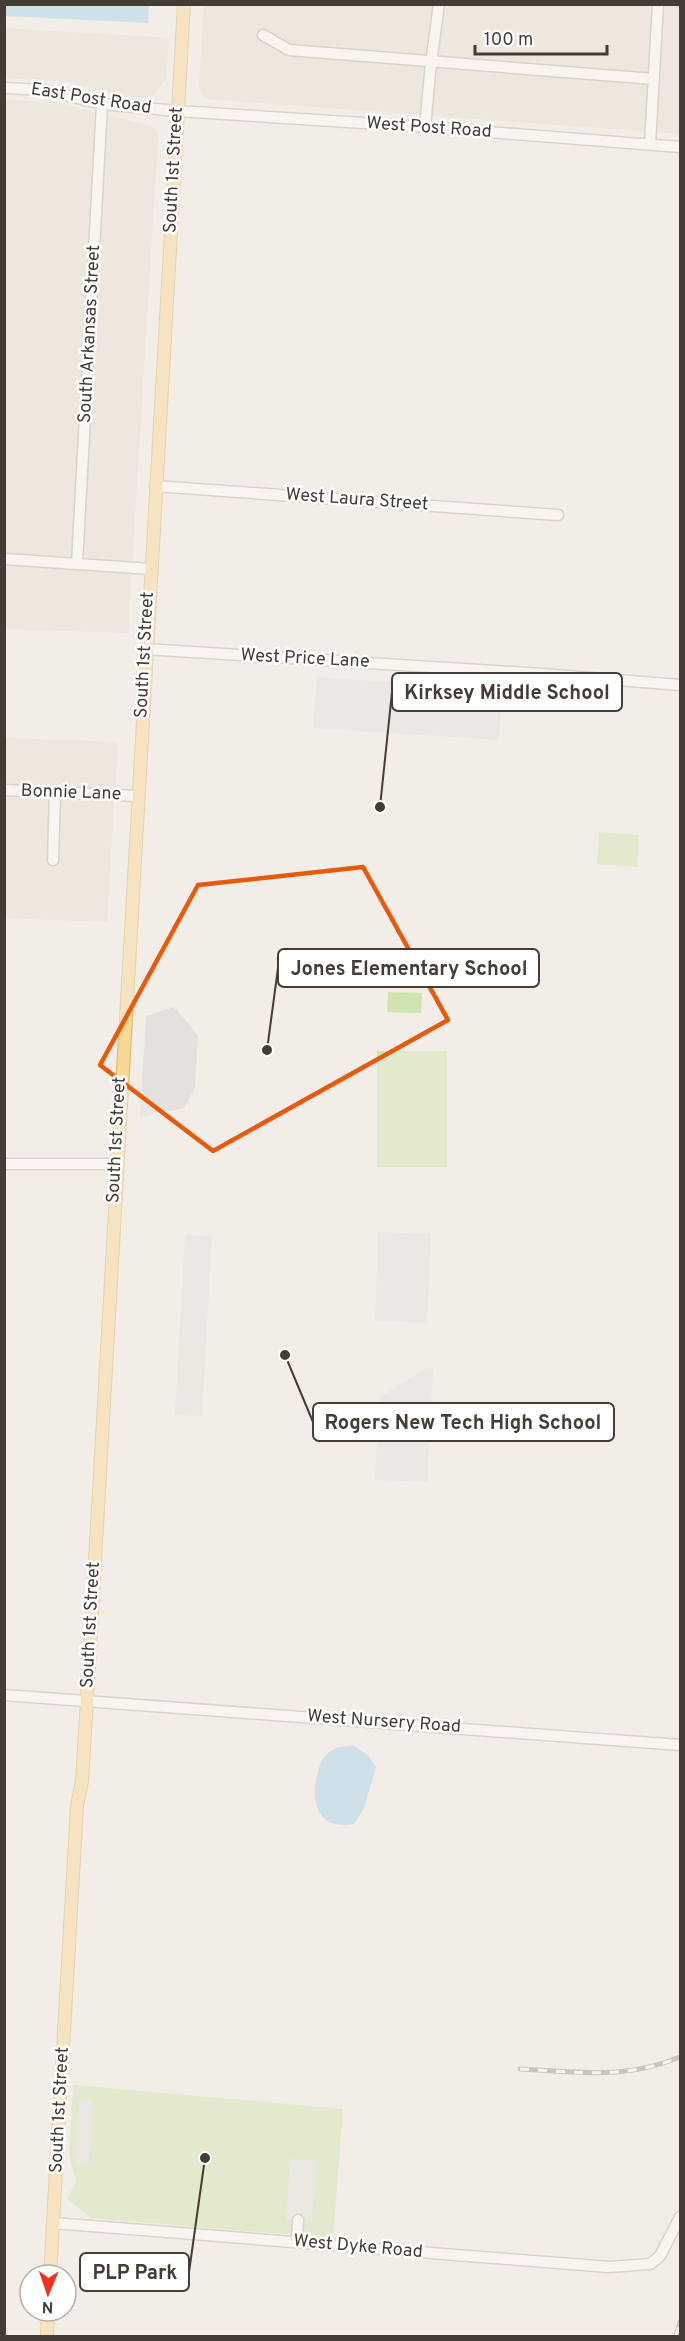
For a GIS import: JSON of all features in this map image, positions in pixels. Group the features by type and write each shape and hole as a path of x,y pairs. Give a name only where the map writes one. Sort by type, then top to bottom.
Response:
{"main road":[{"name":"South 1st Street","path":"51,2263 77,1806 82,1781 87,1702 184,4"}],"street":[{"path":"425,127 439,4"},
{"path":"650,144 658,4"},
{"path":"263,35 290,50 654,79"},
{"name":"East Post Road","path":"4,88 44,90 102,104 177,111"},
{"name":"South Arkansas Street","path":"77,564 102,104"},
{"name":"West Post Road","path":"177,111 681,147"},
{"name":"West Laura Street","path":"155,486 558,515"},
{"path":"4,559 151,569"},
{"name":"West Price Lane","path":"146,649 681,685"},
{"name":"Bonnie Lane","path":"4,790 137,796"},
{"path":"53,860 55,792"},
{"path":"4,1164 116,1164"},
{"name":"West Nursery Road","path":"4,1695 681,1745"},
{"name":"West Dyke Road","path":"53,2223 609,2267 650,2264 660,2256 681,2217"},
{"path":"297,2241 298,2220"}],"highlighted area":[{"path":"363,867 448,1020 213,1151 100,1065 198,885"}],"shaded area":[{"path":"204,5 680,5 680,134 207,99 201,94 199,86"},
{"path":"5,28 169,38 166,79 154,95 147,98 122,96 68,82 5,78"},
{"path":"5,100 53,102 151,126 157,131 128,633 5,629"},
{"path":"317,677 502,690 499,740 313,728"},
{"path":"5,738 118,742 107,922 5,918"},
{"path":"174,1007 198,1035 195,1088 184,1108 140,1117 146,1016"},
{"path":"378,1232 431,1234 427,1323 375,1321"},
{"path":"185,1235 212,1236 202,1416 175,1415"},
{"path":"426,1368 433,1369 427,1482 375,1480 379,1398"},
{"path":"79,2100 92,2101 89,2164 76,2163"},
{"path":"290,2159 316,2160 312,2221 286,2220"}],"green space":[{"path":"599,832 639,835 637,867 597,864"},
{"path":"388,992 422,993 421,1013 387,1012"},
{"path":"377,1051 447,1051 447,1167 377,1167"},
{"path":"73,2085 343,2109 333,2238 91,2218 67,2199 76,2182 69,2153"}],"water":[{"path":"5,4 149,5 148,23 5,16"},
{"path":"353,1745 368,1755 376,1767 364,1808 354,1824 343,1825 326,1820 321,1814 315,1799 316,1779 321,1762 330,1751"}],"railway":[{"path":"520,2069 582,2073 620,2072 640,2069 680,2057"},
{"path":"676,2336 680,2322"}],"place":[{"name":"Kirksey Middle School","path":"380,807"},
{"name":"Jones Elementary School","path":"267,1050"},
{"name":"Rogers New Tech High School","path":"285,1355"},
{"name":"PLP Park","path":"205,2158"}]}
